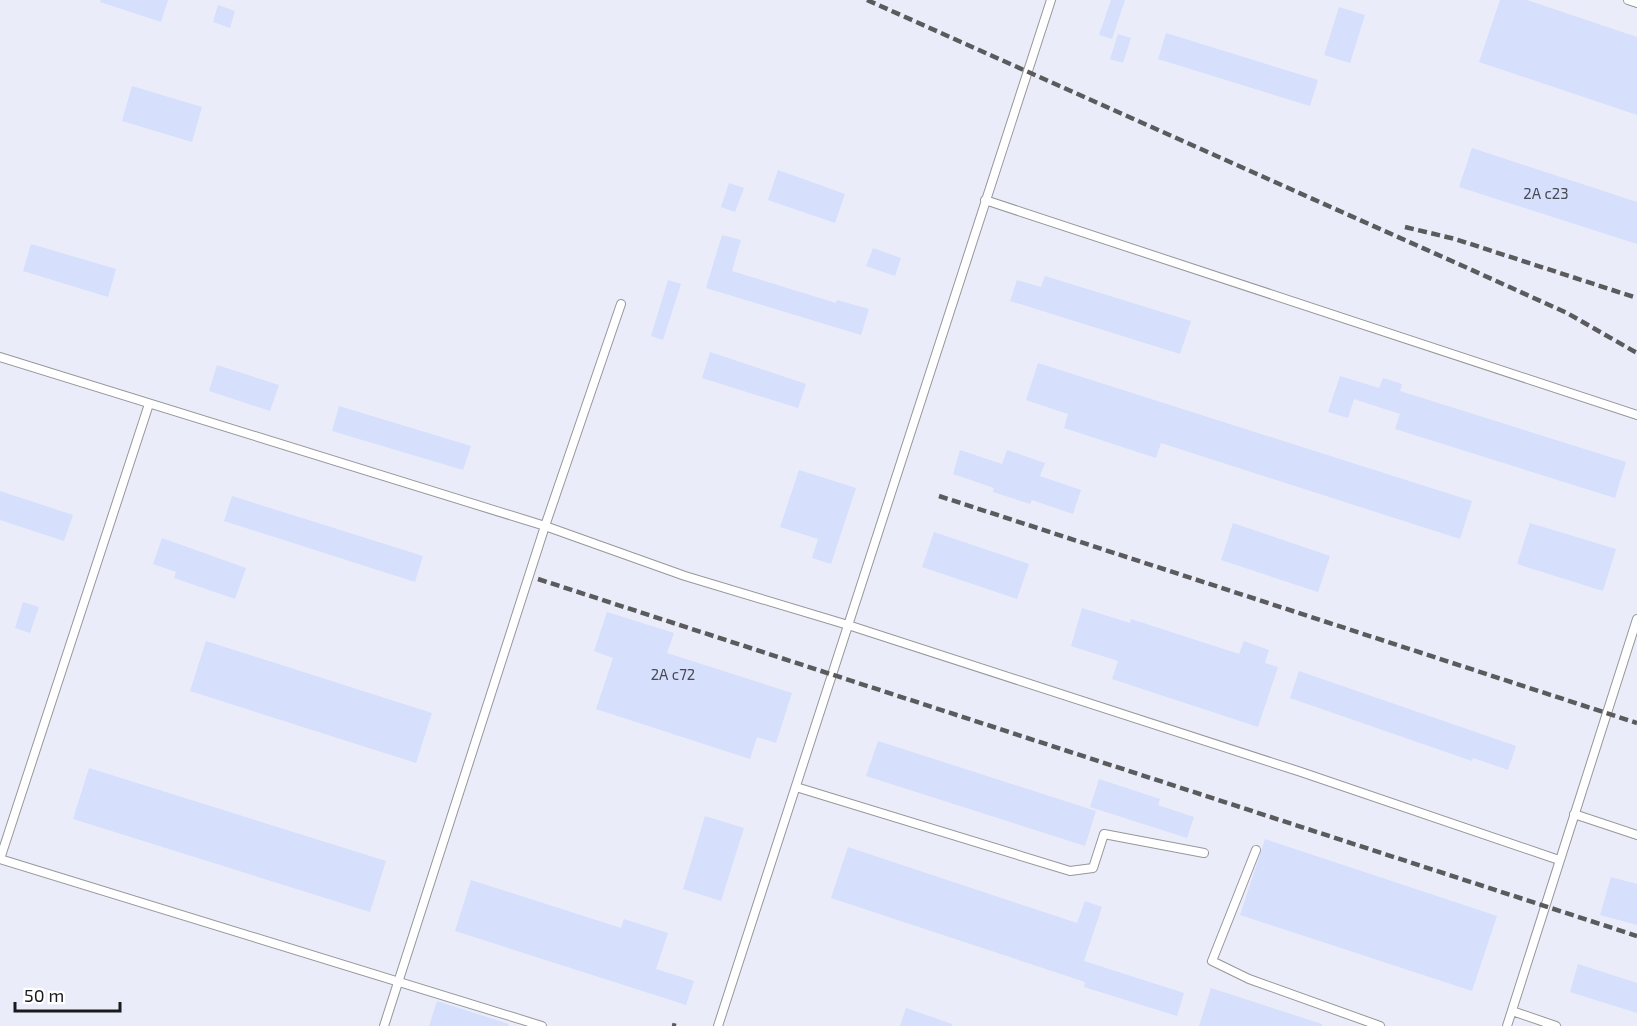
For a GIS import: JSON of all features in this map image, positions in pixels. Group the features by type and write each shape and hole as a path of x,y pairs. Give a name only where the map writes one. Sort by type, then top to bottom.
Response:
{"lane":[{"path":"718,1026 1051,0"},
{"path":"1628,0 1637,3"},
{"path":"985,200 1637,415"},
{"path":"384,1026 545,526 621,304"},
{"path":"0,357 545,526 686,576 848,625 1301,772 1559,860"},
{"path":"149,404 0,859 542,1026"},
{"path":"1507,1026 1637,619"},
{"path":"796,787 1070,871 1093,868 1104,834 1204,853"},
{"path":"1574,814 1637,835"},
{"path":"1256,850 1212,962 1249,979 1380,1026"},
{"path":"1512,1011 1556,1026"}],"shaded area":[{"path":"0,0 1637,0 1637,1026 0,1026"}],"building":[{"path":"101,0 168,0 161,22 100,2"},
{"path":"1111,0 1125,0 1112,39 1099,35"},
{"path":"1500,0 1527,0 1637,37 1637,115 1479,62"},
{"path":"218,5 235,11 230,28 213,22"},
{"path":"1339,7 1365,15 1350,63 1324,55"},
{"path":"1166,33 1318,80 1310,106 1158,59"},
{"path":"1118,34 1131,38 1123,63 1110,59"},
{"path":"132,86 202,107 192,142 122,121"},
{"path":"1472,148 1637,202 1637,244 1459,187"},
{"path":"778,170 845,194 835,223 768,200"},
{"path":"729,183 744,188 735,212 721,207"},
{"path":"722,235 741,240 732,271 836,303 837,300 869,309 861,335 706,288"},
{"path":"31,244 116,269 108,297 23,271"},
{"path":"873,248 901,258 895,276 866,266"},
{"path":"1045,276 1191,321 1180,354 1010,301 1017,280 1041,287"},
{"path":"668,280 681,284 663,340 651,336"},
{"path":"710,352 806,384 798,408 702,378"},
{"path":"1038,363 1472,501 1460,539 1161,443 1156,458 1064,428 1068,414 1026,400"},
{"path":"217,365 279,385 270,411 209,391"},
{"path":"1340,376 1379,388 1383,378 1402,384 1400,391 1626,462 1615,498 1395,429 1400,414 1354,399 1348,418 1328,412"},
{"path":"339,406 471,446 463,470 332,431"},
{"path":"960,450 1002,464 1007,450 1045,463 1040,476 1081,490 1073,514 1032,500 1030,504 993,492 994,488 953,474"},
{"path":"799,470 856,488 831,564 812,558 818,539 780,527"},
{"path":"0,491 73,515 64,541 0,520"},
{"path":"232,496 423,556 415,582 224,521"},
{"path":"1233,523 1330,556 1318,592 1221,560"},
{"path":"1530,523 1616,549 1603,591 1517,564"},
{"path":"934,532 1029,564 1017,599 922,567"},
{"path":"162,538 246,568 235,599 174,578 176,572 153,564"},
{"path":"23,602 39,607 30,633 15,628"},
{"path":"1082,608 1130,623 1131,619 1239,654 1244,641 1269,650 1265,663 1278,667 1258,727 1112,679 1118,661 1071,646"},
{"path":"607,612 674,633 667,653 792,693 776,743 757,737 750,759 596,709 613,658 594,651"},
{"path":"206,641 432,713 416,763 190,691"},
{"path":"1299,671 1516,746 1508,770 1473,758 1472,761 1290,698"},
{"path":"878,741 1096,811 1085,846 866,776"},
{"path":"89,768 386,861 370,912 73,819"},
{"path":"1099,779 1160,799 1158,805 1194,817 1187,838 1090,807"},
{"path":"705,816 744,828 721,901 683,889"},
{"path":"1265,839 1497,916 1472,991 1240,915"},
{"path":"848,847 1077,923 1085,901 1102,907 1084,961 1184,993 1177,1016 1084,987 1085,982 831,898"},
{"path":"1611,877 1637,884 1637,925 1600,915"},
{"path":"471,880 621,928 624,919 668,933 656,969 694,981 686,1005 455,931"},
{"path":"1578,964 1637,983 1637,1013 1570,992"},
{"path":"1211,988 1322,1024 1322,1026 1199,1026"},
{"path":"437,1001 509,1024 508,1026 429,1026"},
{"path":"906,1008 952,1024 952,1026 900,1026"}],"railway":[{"path":"867,0 1567,313 1637,353"},
{"path":"1405,227 1455,239 1637,298"},
{"path":"939,496 1637,723"},
{"path":"538,579 1637,936"},
{"path":"672,1025 676,1026"}]}
